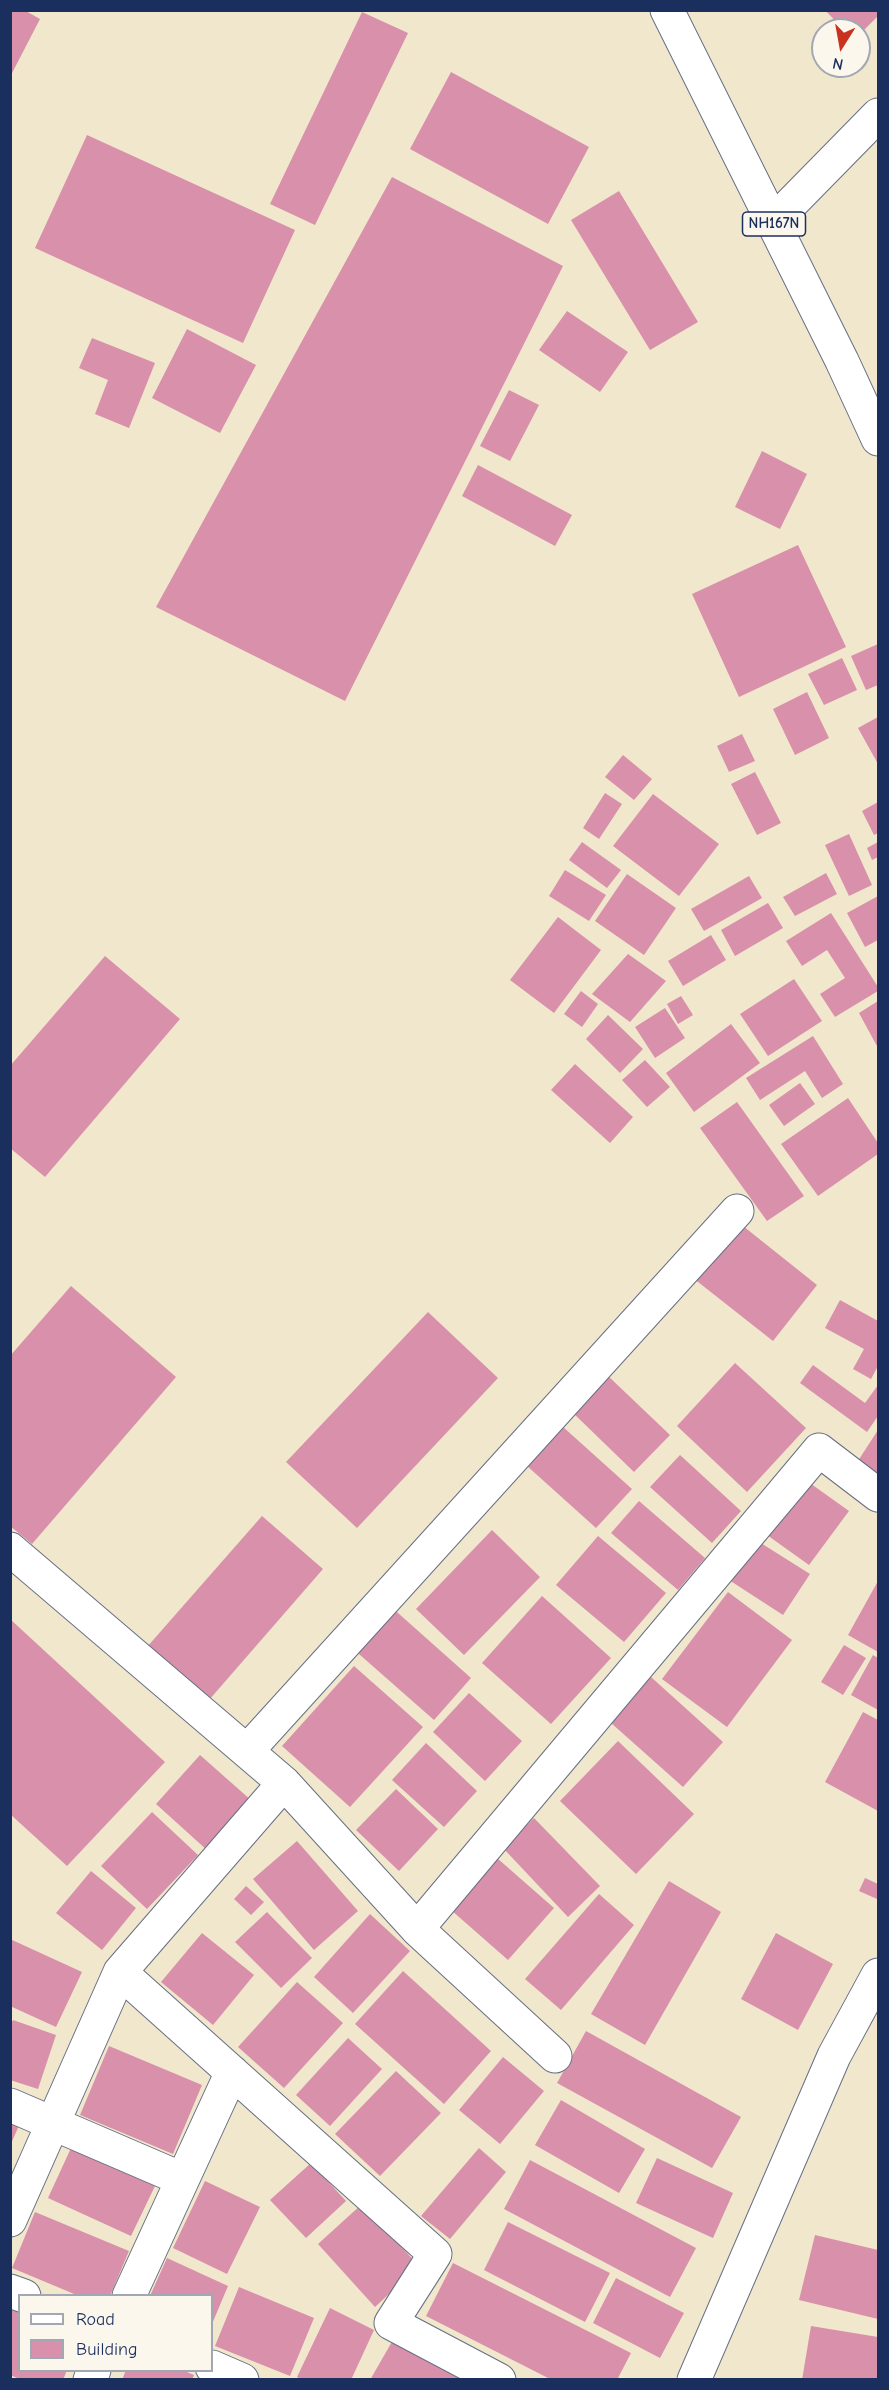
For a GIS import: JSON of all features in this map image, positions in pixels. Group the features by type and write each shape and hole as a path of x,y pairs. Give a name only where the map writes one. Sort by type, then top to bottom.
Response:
{"main road":[{"name":"NH167N","path":"667,10 879,440"},
{"path":"772,222 879,115"},
{"path":"247,1751 737,1211"},
{"path":"417,1929 819,1450 879,1495"},
{"path":"10,1549 284,1783 417,1929 555,2056"},
{"path":"10,2220 120,1972 284,1783"},
{"path":"120,1972 435,2254 392,2323 498,2379"},
{"path":"694,2379 834,2056 879,1976"},
{"path":"129,2294 232,2072"},
{"path":"10,2105 182,2179"},
{"path":"213,2367 242,2379"}],"building":[{"path":"10,10 24,10 40,19 10,77"},
{"path":"825,10 878,10 878,16 871,23 871,18 833,18"},
{"path":"362,12 408,33 315,225 270,204"},
{"path":"451,72 589,147 548,224 410,149"},
{"path":"87,135 295,230 243,343 35,248"},
{"path":"392,177 563,266 345,701 156,607"},
{"path":"619,191 698,322 650,350 571,220"},
{"path":"567,311 628,352 600,392 539,350"},
{"path":"187,329 256,365 220,433 152,398"},
{"path":"92,338 155,363 129,428 95,414 108,380 79,368"},
{"path":"509,390 539,405 510,461 480,446"},
{"path":"762,451 807,474 780,529 735,507"},
{"path":"478,465 572,515 555,546 462,496"},
{"path":"798,545 846,647 739,697 692,594"},
{"path":"878,644 878,685 866,690 851,656"},
{"path":"842,658 857,690 824,705 808,674"},
{"path":"807,692 829,738 795,755 773,709"},
{"path":"878,717 878,764 858,728"},
{"path":"742,734 755,761 729,772 717,746"},
{"path":"623,755 652,779 634,800 605,777"},
{"path":"755,772 781,823 757,835 731,784"},
{"path":"605,793 622,804 599,839 583,828"},
{"path":"653,794 719,844 679,896 613,846"},
{"path":"878,802 878,833 874,835 862,811"},
{"path":"849,834 872,885 849,896 825,845"},
{"path":"582,842 621,870 607,888 569,860"},
{"path":"878,842 878,857 872,860 867,848"},
{"path":"565,870 606,895 589,921 549,896"},
{"path":"826,873 837,894 795,916 783,897"},
{"path":"627,874 676,908 644,955 595,921"},
{"path":"749,876 762,898 704,931 691,909"},
{"path":"878,896 878,940 865,947 847,913"},
{"path":"768,903 783,928 735,956 721,930"},
{"path":"831,913 878,987 878,991 835,1017 820,994 845,978 827,950 802,966 786,941"},
{"path":"558,917 601,950 554,1013 510,980"},
{"path":"711,935 726,960 683,986 668,961"},
{"path":"628,954 666,981 630,1022 592,994"},
{"path":"105,956 180,1019 45,1177 10,1148 10,1066"},
{"path":"794,979 822,1021 768,1056 740,1014"},
{"path":"581,991 598,1004 582,1027 564,1014"},
{"path":"681,996 693,1015 678,1024 667,1004"},
{"path":"878,1001 878,1048 859,1013"},
{"path":"665,1008 685,1038 655,1058 635,1027"},
{"path":"608,1015 643,1049 620,1073 586,1039"},
{"path":"731,1024 760,1063 694,1112 666,1073"},
{"path":"813,1036 843,1084 822,1098 805,1071 760,1100 746,1078"},
{"path":"645,1060 670,1087 647,1107 622,1080"},
{"path":"575,1064 633,1117 610,1143 551,1090"},
{"path":"800,1083 815,1104 784,1126 769,1105"},
{"path":"848,1098 878,1143 878,1154 818,1196 781,1144"},
{"path":"737,1102 804,1196 767,1221 700,1128"},
{"path":"738,1222 817,1285 773,1341 693,1278"},
{"path":"71,1286 176,1377 32,1544 10,1526 10,1356"},
{"path":"840,1300 878,1321 878,1366 871,1379 853,1369 864,1349 825,1328"},
{"path":"428,1312 498,1378 357,1528 286,1462"},
{"path":"735,1363 806,1428 747,1492 677,1426"},
{"path":"813,1365 865,1403 878,1385 878,1416 867,1432 800,1383"},
{"path":"606,1374 670,1435 634,1472 570,1410"},
{"path":"562,1426 632,1489 596,1528 526,1465"},
{"path":"878,1430 878,1483 854,1467"},
{"path":"680,1455 741,1511 712,1543 650,1487"},
{"path":"807,1481 849,1511 809,1565 767,1535"},
{"path":"639,1501 705,1558 678,1590 611,1533"},
{"path":"262,1516 323,1569 209,1700 147,1647"},
{"path":"492,1530 540,1577 464,1655 416,1609"},
{"path":"598,1536 666,1593 624,1642 556,1585"},
{"path":"756,1540 810,1574 783,1615 729,1580"},
{"path":"878,1581 878,1652 848,1635"},
{"path":"728,1592 792,1640 727,1727 662,1679"},
{"path":"542,1596 611,1658 551,1724 482,1663"},
{"path":"389,1605 471,1678 434,1720 351,1647"},
{"path":"10,1619 165,1762 67,1866 10,1814"},
{"path":"844,1645 866,1658 843,1695 821,1682"},
{"path":"873,1655 878,1658 878,1710 851,1695"},
{"path":"354,1666 423,1727 350,1807 282,1746"},
{"path":"651,1677 723,1742 683,1787 610,1722"},
{"path":"469,1693 522,1741 485,1781 433,1732"},
{"path":"863,1712 878,1720 878,1811 825,1782"},
{"path":"618,1741 694,1814 636,1874 560,1801"},
{"path":"426,1743 477,1791 444,1827 392,1780"},
{"path":"200,1755 252,1801 208,1851 156,1804"},
{"path":"396,1789 438,1829 399,1871 356,1830"},
{"path":"152,1812 198,1855 147,1909 101,1866"},
{"path":"534,1818 600,1886 568,1917 503,1848"},
{"path":"297,1841 358,1911 314,1950 253,1879"},
{"path":"497,1858 554,1908 508,1960 451,1910"},
{"path":"91,1871 136,1908 102,1950 56,1913"},
{"path":"865,1878 878,1884 877,1899 859,1891"},
{"path":"669,1881 721,1912 645,2045 591,2014"},
{"path":"246,1886 264,1902 251,1915 234,1899"},
{"path":"599,1894 634,1925 561,2010 525,1979"},
{"path":"267,1912 312,1958 281,1988 235,1942"},
{"path":"370,1914 410,1951 353,2013 314,1977"},
{"path":"202,1933 254,1975 213,2025 161,1982"},
{"path":"776,1933 833,1964 798,2030 741,1999"},
{"path":"10,1939 82,1972 56,2027 10,2006"},
{"path":"403,1971 491,2051 444,2104 355,2024"},
{"path":"297,1982 343,2023 284,2088 238,2047"},
{"path":"13,2020 56,2035 38,2089 10,2080 10,2026"},
{"path":"586,2031 741,2117 712,2168 557,2083"},
{"path":"348,2038 382,2069 330,2126 296,2095"},
{"path":"109,2046 202,2085 173,2154 80,2115"},
{"path":"503,2057 544,2091 500,2144 459,2110"},
{"path":"396,2071 441,2113 380,2176 335,2134"},
{"path":"561,2100 645,2149 619,2193 535,2145"},
{"path":"10,2117 21,2121 10,2146"},
{"path":"71,2148 155,2186 131,2236 48,2198"},
{"path":"479,2148 506,2172 450,2239 421,2216"},
{"path":"657,2158 733,2193 713,2238 636,2203"},
{"path":"530,2160 696,2248 670,2297 504,2209"},
{"path":"311,2163 346,2201 306,2238 270,2200"},
{"path":"205,2181 260,2207 227,2274 173,2248"},
{"path":"362,2204 419,2266 375,2307 318,2244"},
{"path":"35,2212 129,2251 111,2294 74,2294 12,2268"},
{"path":"508,2222 610,2273 585,2322 484,2270"},
{"path":"815,2235 878,2250 878,2319 799,2300"},
{"path":"167,2258 228,2286 213,2322 213,2294 151,2294"},
{"path":"453,2263 631,2353 617,2380 552,2380 426,2316"},
{"path":"616,2278 684,2313 660,2358 593,2323"},
{"path":"239,2287 314,2318 290,2376 215,2346"},
{"path":"10,2306 18,2309 18,2372 66,2372 63,2380 22,2380 10,2375"},
{"path":"330,2308 374,2330 351,2380 302,2380 297,2377"},
{"path":"811,2326 878,2337 878,2380 802,2380"},
{"path":"393,2340 462,2380 370,2380"},
{"path":"125,2372 187,2372 194,2375 192,2380 122,2380"}]}
